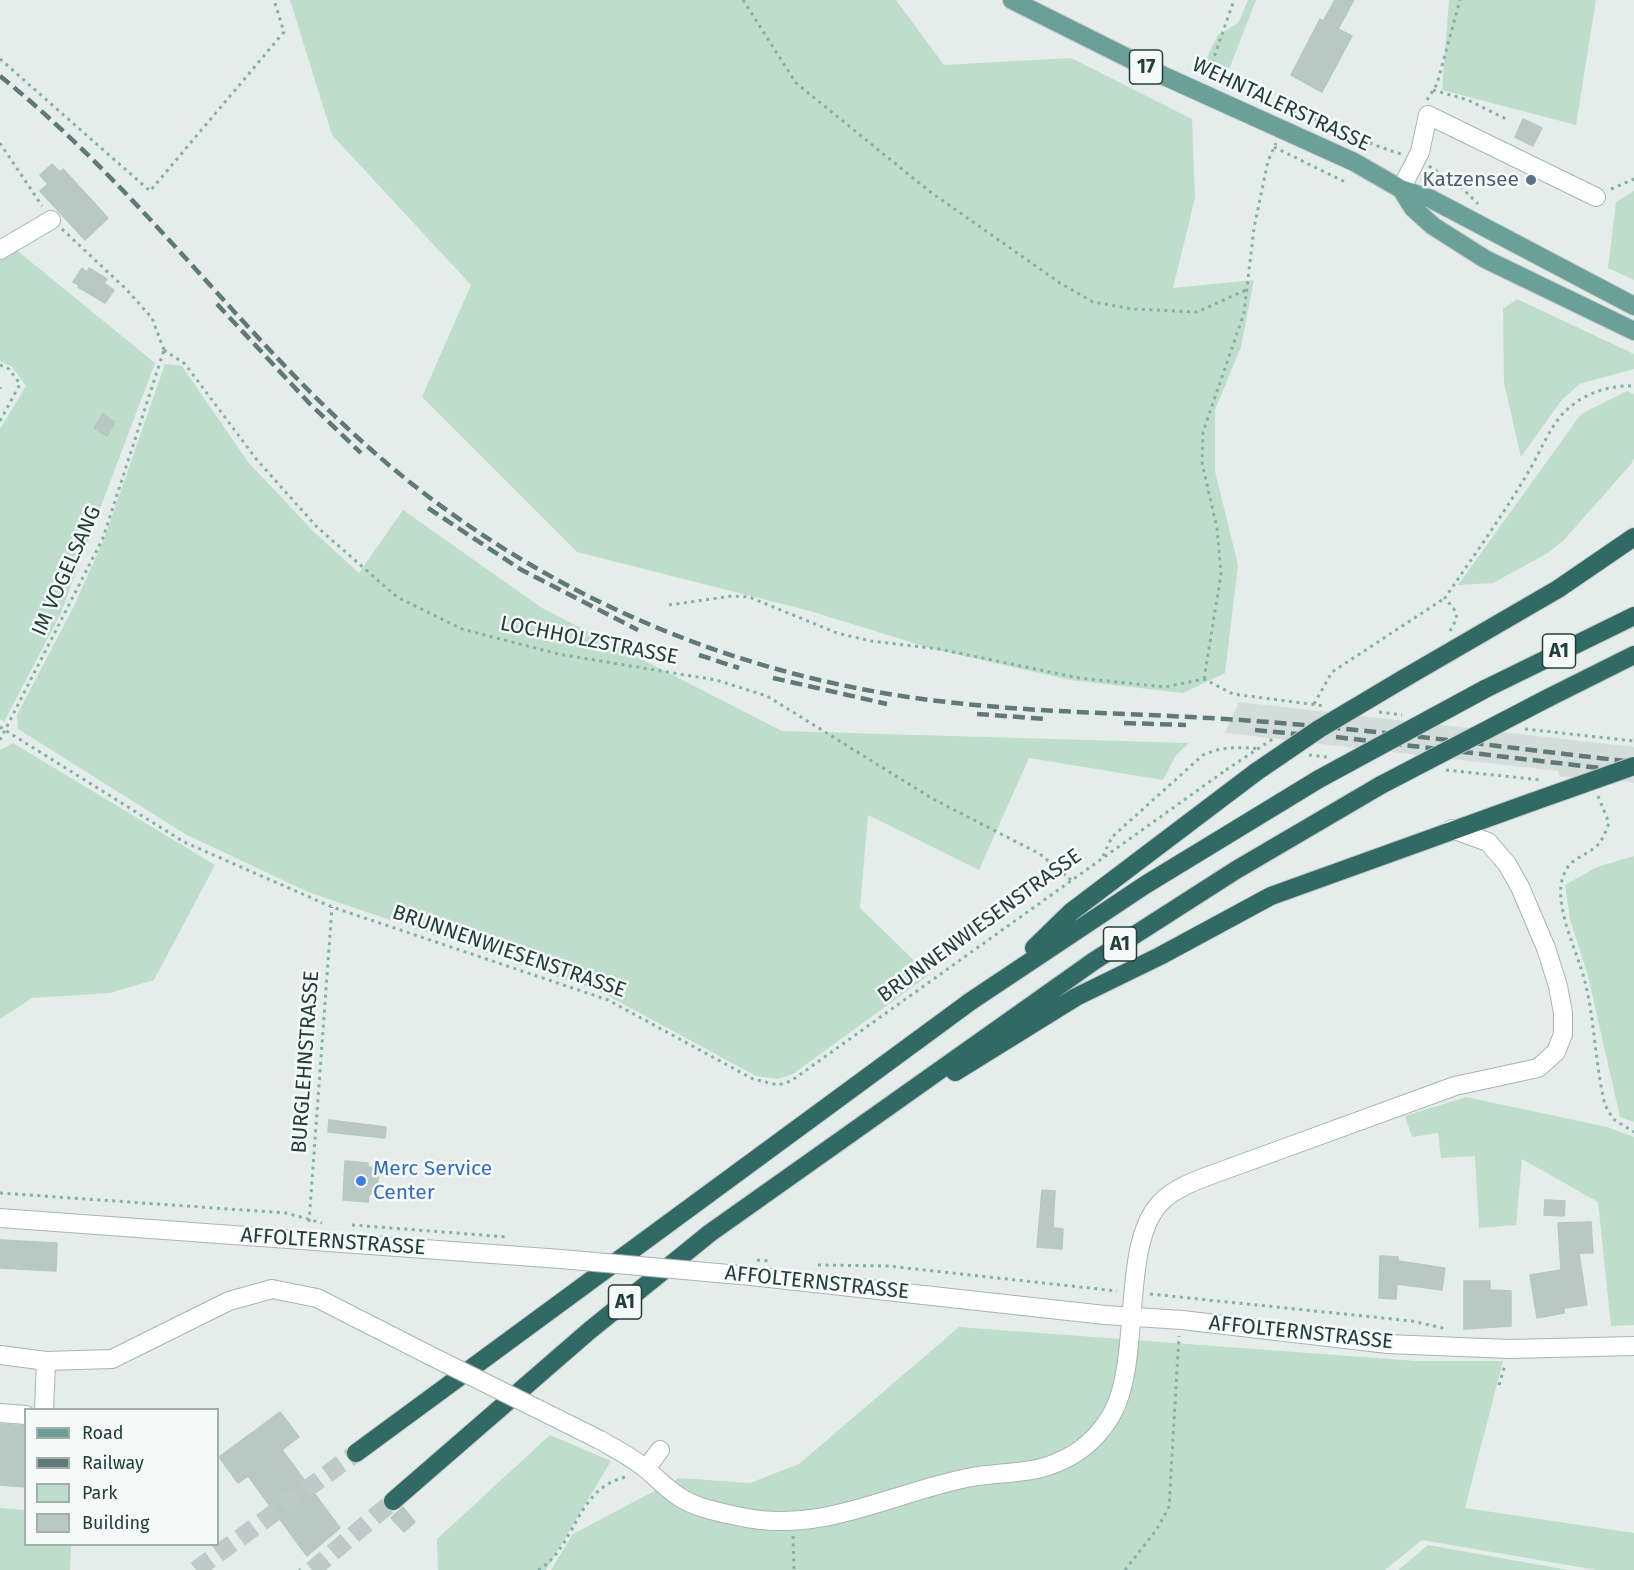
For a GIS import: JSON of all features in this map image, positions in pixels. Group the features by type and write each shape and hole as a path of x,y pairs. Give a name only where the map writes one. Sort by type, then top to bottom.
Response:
{"highway":[{"path":"1000,982 1071,912 1256,772 1319,729 1567,583 1634,537"},
{"name":"A1","path":"356,1453 708,1193 1000,982 1145,885 1320,779 1485,689 1634,616"},
{"name":"A1","path":"393,1501 590,1331 710,1233 869,1119 1156,920 1381,785 1634,655"},
{"path":"869,1119 924,1092 996,1044 1076,997 1160,956 1228,917 1271,896 1452,829 1634,766"}],"main road":[{"name":"WEHNTALERSTRASSE","path":"1012,0 1200,93 1283,128 1354,162 1401,189 1431,199 1634,306"},
{"name":"WEHNTALERSTRASSE","path":"1401,189 1413,208 1433,226 1485,259 1634,332"}],"street":[{"path":"1401,189 1420,153 1428,115 1596,197"},
{"path":"0,250 51,220"},
{"path":"0,1355 46,1360 112,1359 229,1301 272,1289 317,1298 600,1440 646,1469 683,1499 710,1510 740,1517 792,1522 849,1514 970,1478 1029,1471 1056,1463 1081,1450 1099,1433 1114,1411 1122,1384 1133,1316 1140,1244 1147,1223 1161,1203 1183,1186 1455,1086 1538,1068 1556,1052 1563,1034 1563,1014 1558,986 1546,948 1520,887 1507,864 1488,842 1452,829"},
{"name":"AFFOLTERNSTRASSE","path":"0,1218 561,1259 751,1276 1182,1320 1388,1344 1520,1349 1634,1346"},
{"path":"44,1408 46,1360"},
{"path":"0,1413 24,1416"},
{"path":"646,1469 660,1450"}],"path":[{"path":"0,59 150,191 284,32 274,0"},
{"path":"743,0 796,83 929,191 1068,288 1093,302 1123,308 1197,312 1246,290"},
{"path":"1200,93 1234,0"},
{"path":"1426,101 1432,90 1460,0"},
{"path":"1432,90 1468,100 1508,120"},
{"path":"1203,679 1221,574 1216,528 1202,463 1203,432 1244,313 1254,228 1268,161 1283,128"},
{"path":"0,143 51,220 127,290 152,318 164,350"},
{"path":"1274,147 1345,182"},
{"path":"1596,197 1634,179"},
{"name":"IM VOGELSANG","path":"0,740 103,538 164,350"},
{"name":"LOCHHOLZSTRASSE","path":"164,350 185,364 257,460 317,527 397,597 473,632 558,654 716,680 767,696 933,799 1040,854 1071,880"},
{"path":"0,365 9,369 20,384 0,421"},
{"path":"669,606 732,596 749,597 837,633 871,641 939,649 1079,678 1165,687 1203,679 1233,694 1314,704 1332,672 1445,598 1517,491 1564,412 1593,394 1618,387 1634,386"},
{"path":"1445,598 1454,609 1457,618 1454,626 1445,635"},
{"name":"BRUNNENWIESENSTRASSE","path":"0,727 184,842 332,907 608,1000 753,1079 778,1085 791,1081 1226,770"},
{"path":"1594,792 1600,798 1609,823 1603,838 1594,849 1574,859 1565,871 1560,889 1566,920 1585,981 1605,1104 1613,1119 1634,1132"},
{"name":"BURGLEHNSTRASSE","path":"310,1221 332,907"},
{"path":"0,1193 286,1213 310,1221 330,1224"},
{"path":"341,1224 517,1238"},
{"path":"818,1265 905,1268 1412,1321 1451,1330"},
{"path":"1125,1570 1157,1529 1169,1507 1175,1380 1182,1320"},
{"path":"538,1570 552,1562 598,1491 604,1486 646,1469"},
{"path":"792,1522 794,1570"}],"shaded area":[{"path":"1239,702 1634,747 1634,783 1595,776 1560,777 1558,771 1225,733"}],"green space":[{"path":"290,0 896,0 944,65 1071,58 1192,119 1195,198 1173,288 1254,280 1241,347 1215,410 1215,471 1238,565 1225,673 1183,693 1070,680 933,649 810,611 577,552 422,397 471,285 332,135"},
{"path":"1248,0 1256,0 1223,85 1202,67 1218,35 1238,23"},
{"path":"1449,0 1596,0 1576,125 1442,90"},
{"path":"1634,191 1634,280 1608,268 1616,202"},
{"path":"14,248 155,363 60,615 4,722 0,719 0,429 26,386 12,367 0,361 0,256"},
{"path":"1517,299 1634,354 1634,369 1579,384 1561,401 1521,457 1504,383 1503,309"},
{"path":"165,364 182,366 248,462 313,531 359,573 403,510 542,608 782,731 1189,743 1176,755 1163,780 1029,758 979,870 868,815 860,908 929,975 793,1074 778,1079 756,1076 601,992 308,892 185,834 18,729 17,715 73,608 104,539"},
{"path":"1627,391 1634,394 1634,458 1631,464 1564,540 1548,553 1493,583 1458,585 1581,414"},
{"path":"13,743 215,865 154,980 110,993 32,998 0,1019 0,750"},
{"path":"1634,856 1634,1122 1620,1117 1588,976 1570,919 1565,885 1597,867"},
{"path":"1466,1097 1607,1127 1634,1137 1634,1325 1611,1326 1598,1202 1522,1159 1516,1225 1479,1228 1475,1156 1441,1158 1438,1133 1412,1137 1405,1116"},
{"path":"959,1327 1416,1361 1503,1361 1465,1508 1634,1533 1634,1570 1597,1570 1422,1540 1385,1570 551,1570 573,1534 679,1478 750,1483 799,1464"},
{"path":"550,1435 611,1461 546,1570 438,1570 437,1539"},
{"path":"0,1508 24,1510 24,1546 71,1546 70,1570 0,1570"},
{"path":"1428,1545 1568,1570 1398,1570"}],"building":[{"path":"1335,0 1354,0 1338,29 1352,36 1322,92 1291,75 1320,19 1323,21"},
{"path":"1523,119 1542,128 1533,146 1515,137"},
{"path":"52,164 60,172 63,169 108,218 85,240 40,191 48,184 40,175"},
{"path":"82,268 87,272 89,268 107,279 104,283 114,290 105,303 73,282"},
{"path":"103,414 115,422 107,436 94,428"},
{"path":"329,1120 386,1127 385,1138 328,1132"},
{"name":"Merc Service Center","path":"345,1161 368,1163 368,1167 379,1168 377,1194 369,1194 368,1202 343,1200"},
{"path":"1042,1190 1055,1191 1053,1228 1063,1229 1062,1249 1037,1247"},
{"path":"1545,1200 1565,1201 1564,1216 1544,1215"},
{"path":"1591,1222 1593,1253 1579,1253 1587,1305 1564,1308 1564,1313 1537,1318 1530,1275 1561,1270 1558,1223"},
{"path":"0,1240 57,1243 56,1271 0,1268"},
{"path":"1380,1256 1398,1257 1398,1261 1445,1268 1442,1290 1397,1284 1396,1299 1379,1298"},
{"path":"1464,1281 1490,1281 1490,1290 1511,1291 1511,1326 1464,1329"},
{"path":"280,1412 299,1437 282,1450 340,1528 307,1556 248,1476 238,1483 219,1457"},
{"path":"0,1424 24,1426 24,1487 0,1485"},
{"path":"403,1507 415,1522 404,1532 391,1518"}],"tunnel":[{"path":"196,1570 356,1453"},
{"path":"312,1570 393,1501"}],"railway":[{"path":"0,76 57,125 110,177 262,342 367,446 425,494 483,535 544,572 607,605 672,634 738,658 807,677 876,692 947,702 1024,709 1216,718 1302,725 1634,762"},
{"path":"217,304 310,404 361,453"},
{"path":"428,508 520,569 638,630"},
{"path":"699,655 739,668"},
{"path":"773,678 887,704"},
{"path":"977,714 1046,719"},
{"path":"1124,723 1186,725"},
{"path":"1255,730 1297,734"},
{"path":"1336,737 1634,772"}],"place":[{"name":"Katzensee","path":"1531,180"},
{"name":"Merc Service Center","path":"361,1181"}]}
